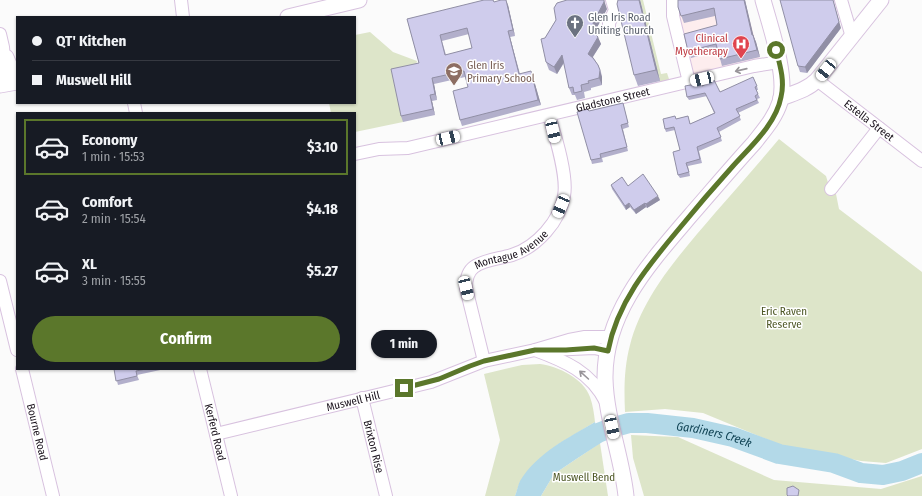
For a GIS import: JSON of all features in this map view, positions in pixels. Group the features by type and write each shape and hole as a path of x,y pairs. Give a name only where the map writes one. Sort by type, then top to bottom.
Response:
{"main road":[{"path":"292,16 359,0"},
{"path":"627,492 609,410 605,378 609,344 624,303 639,278 667,243 766,128 777,110 783,84 779,62 763,0"},
{"path":"781,98 811,86 881,0"}],"street":[{"path":"609,27 609,23 615,10 612,0"},
{"path":"673,0 673,16 689,82"},
{"path":"841,0 852,37"},
{"path":"0,34 10,82"},
{"name":"Gladstone Street","path":"356,154 379,149 408,148 754,66 779,62"},
{"name":"Estella Street","path":"817,80 922,161"},
{"name":"Montague Avenue","path":"484,361 466,288 466,278 470,270 476,265 512,256 531,246 545,232 557,216 564,196 564,178 549,115"},
{"path":"831,189 879,128"},
{"path":"0,281 16,346"},
{"name":"Muswell Hill","path":"216,434 432,382 484,361 535,350 594,348 609,344"},
{"path":"535,350 566,362 578,369 597,387 609,410"},
{"name":"Bourne Road","path":"22,370 53,496"},
{"name":"Kerferd Road","path":"200,370 231,496"},
{"name":"Brixton Rise","path":"362,398 386,496"}],"shaded area":[{"path":"667,0 744,0 760,57 757,61 684,78"}],"green space":[{"path":"640,0 643,0 661,74 667,73 670,82 660,84"},
{"path":"370,32 393,52 417,61 403,122 356,132 356,112 331,112 329,104 356,104 356,35"},
{"name":"Eric Raven Reserve","path":"779,139 826,176 829,186 836,194 839,209 922,272 922,449 886,463 861,461 783,446 703,413 665,409 625,412 625,378 628,354 636,326 644,308 665,274 677,258"},
{"path":"540,364 555,367 570,374 587,390 593,406 595,422 557,445 520,482 515,496 485,496 500,440 484,374 522,365"},
{"path":"631,435 678,437 774,480 881,489 922,476 922,496 644,496 633,458"},
{"name":"Muswell Bend","path":"600,443 608,496 541,496 554,474"}],"water":[{"path":"595,422 600,443 554,474 541,496 515,496 520,481 535,462 564,440"}],"building":[{"path":"484,0 493,0 494,2 506,0 513,30 508,31 519,74 531,71 538,100 460,120 453,91 468,87 464,71 432,78 435,94 430,95 433,109 401,116 391,69 419,63 407,19","holes":["467,28 472,48 445,55 440,35"]},
{"name":"Glen Iris Road Uniting Church","path":"567,0 604,0 593,23 596,35 598,37 588,54 598,65 600,70 599,78 581,85 582,91 574,93 573,87 569,88 562,55 554,67 546,62 541,39 545,38 556,20 554,8 557,3"},
{"path":"618,0 639,0 656,70 634,75 617,4"},
{"path":"678,0 744,0 757,50 720,59 716,44 688,51 684,34 717,25 714,8 681,16 678,7"},
{"path":"780,0 833,0 839,22 805,67 798,66"},
{"path":"753,77 757,86 755,87 758,94 755,96 757,100 736,109 740,116 717,128 721,137 697,147 700,159 686,163 689,172 678,175 673,152 680,150 674,127 665,129 663,119 675,116 676,119 688,116 690,124 715,113 705,93 687,97 685,86 701,83 702,86 714,80 720,92"},
{"path":"623,103 628,123 621,125 627,147 600,154 601,158 591,160 577,112 587,109 589,111"},
{"path":"643,174 658,196 634,210 629,203 625,206 611,185 622,177 628,186"},
{"path":"114,370 141,370 136,371 137,376 116,381"},
{"path":"793,486 799,490 798,496 788,496 787,488"}],"waterway":[{"name":"Gardiners Creek","path":"574,448 598,433 611,428 629,423 647,423 693,428 733,437 779,454 834,463 861,473 883,475 902,471 922,463"}],"place":[{"name":"Glen Iris Road Uniting Church","path":"575,38"},
{"name":"Clinical Myotherapy","path":"741,59"},
{"name":"Glen Iris Primary School","path":"454,86"}],"route":[{"path":"404,388 432,382 484,361 535,350 594,348 608,351 617,318 639,278 730,169 754,143 766,128 777,110 780,103 783,84 776,50"}]}
